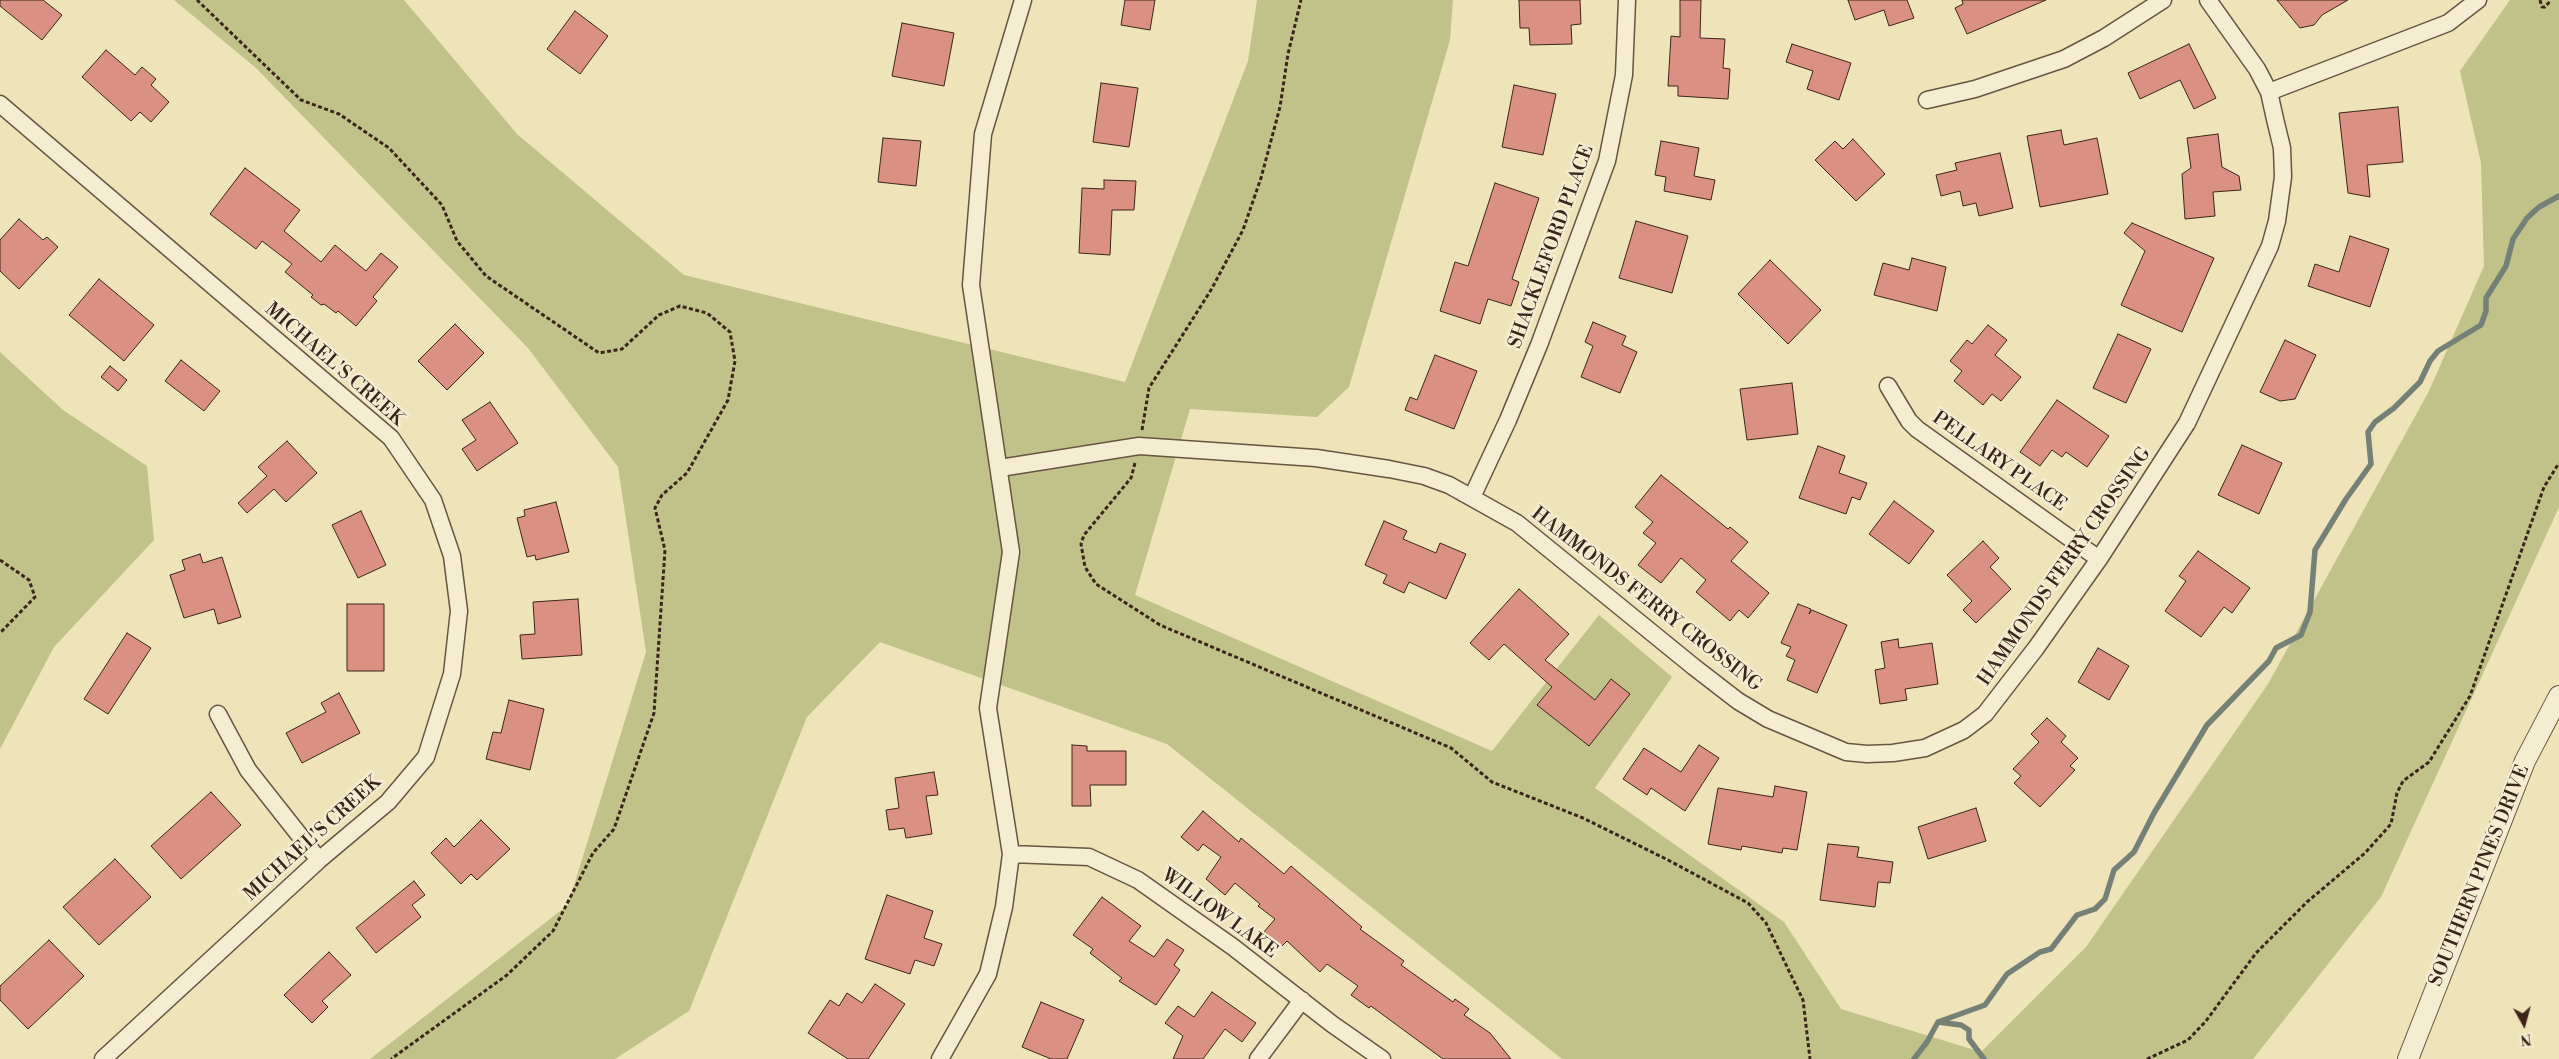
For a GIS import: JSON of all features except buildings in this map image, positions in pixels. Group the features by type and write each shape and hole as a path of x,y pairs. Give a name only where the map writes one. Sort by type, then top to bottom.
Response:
{"street":[{"path":"940,1059 988,974 1004,907 1011,854 988,708 1011,552 1000,468 971,285 983,134 1023,0"},
{"name":"SHACKLEFORD PLACE","path":"1472,497 1508,420 1539,346 1607,161 1624,75 1627,0"},
{"path":"1927,100 1975,89 2064,59 2104,38 2163,0"},
{"name":"HAMMONDS FERRY CROSSING","path":"1000,468 1139,446 1258,453 1389,469 1449,485 1517,523 1738,701 1768,719 1846,752 1867,754 1893,753 1925,748 1964,730 1985,714 2036,648 2100,559 2187,422 2270,246 2278,221 2283,177 2282,148 2268,92 2257,69 2208,0"},
{"path":"2268,92 2448,23 2478,0"},
{"name":"MICHAEL'S CREEK","path":"0,104 391,438 434,500 452,556 459,611 452,674 426,756 388,802 319,860 103,1059"},
{"name":"PELLARY PLACE","path":"1888,386 1909,421 1917,430 2100,559"},
{"name":"SOUTHERN PINES DRIVE","path":"2408,1059 2525,761 2559,696"},
{"path":"218,714 248,770 319,860"},
{"name":"WILLOW LAKE","path":"1011,854 1089,857 1138,880 1233,947 1382,1059"},
{"path":"1258,1059 1302,1000"}],"path":[{"path":"197,0 301,100 339,114 389,148 442,205 456,240 486,276 599,354 622,349 659,315 680,306 707,313 730,332 735,362 728,400 687,473 662,495 655,508 665,550 654,713 614,829 593,853 553,931 507,975 391,1059"},
{"path":"1302,0 1288,54 1280,107 1261,178 1243,230 1211,290 1149,388 1139,446 1131,478 1084,535 1081,544 1085,567 1096,584 1160,625 1451,748 1492,782 1583,818 1668,860 1748,903 1766,923 1803,1000 1810,1059"},
{"path":"2540,0 2542,7 2545,7 2551,0"},
{"path":"2147,1059 2188,1040 2206,1021 2256,953 2307,902 2364,853 2391,824 2397,793 2402,781 2429,762 2470,696 2544,487 2559,463"},
{"path":"0,560 29,580 35,597 0,633"}],"green space":[{"path":"174,0 404,0 517,134 684,275 1125,382 1248,61 1257,0 1453,0 1450,40 1349,387 1317,417 1190,409 1135,595 1492,751 1599,615 1672,677 1595,788 1784,922 1841,1009 1981,1052 2086,947 2268,684 2429,391 2484,266 2481,163 2460,71 2510,0 2559,0 2559,507 2381,897 2253,1059 1562,1059 1167,744 880,642 807,717 689,1011 615,1059 370,1059 568,905 646,652 618,467 528,348 256,68"},
{"path":"0,352 63,410 147,466 154,540 54,647 0,749"}],"waterway":[{"path":"1914,1059 1927,1042 1938,1022 1985,1005 2007,974 2040,952 2051,949 2077,915 2095,909 2105,899 2114,870 2134,852 2154,813 2207,725 2269,661 2276,648 2301,635 2310,612 2315,550 2346,499 2371,464 2368,432 2375,422 2394,408 2420,382 2430,361 2438,351 2481,325 2486,311 2486,298 2506,266 2513,239 2527,218 2539,207 2559,196"},
{"path":"1938,1022 1961,1025 1969,1030 1969,1039 1984,1059"}]}
